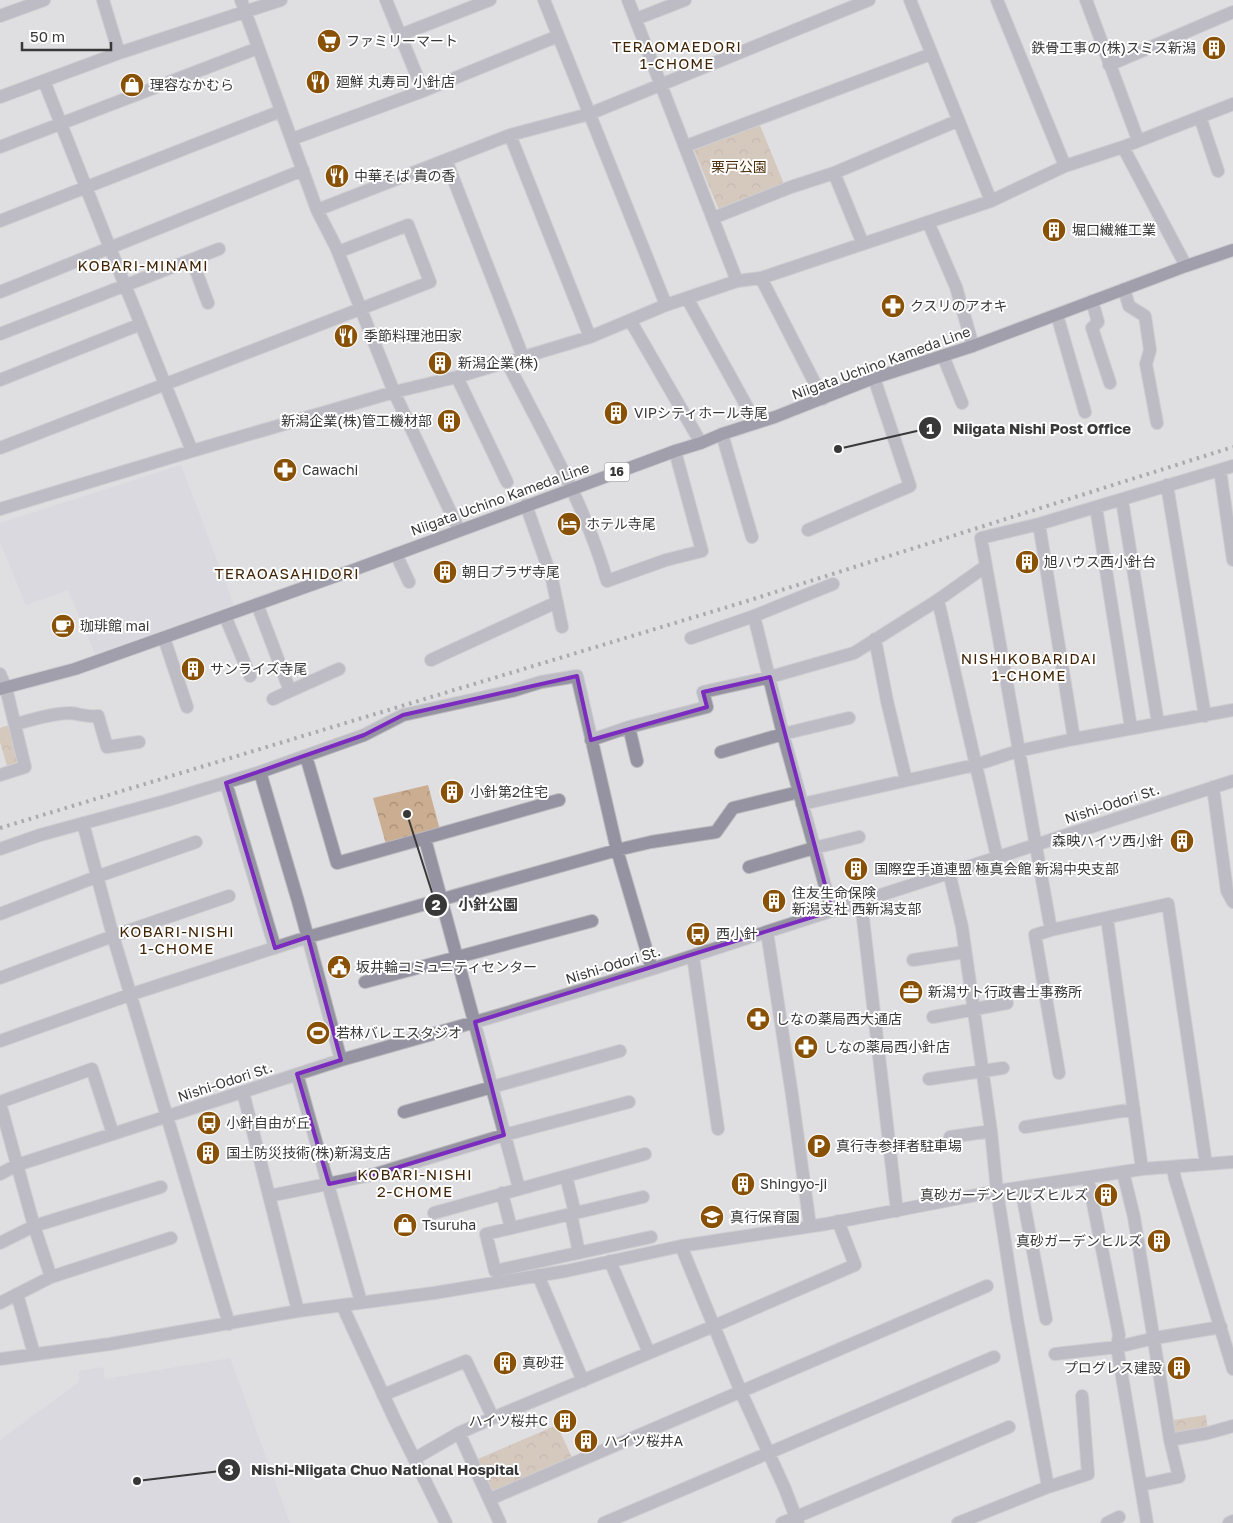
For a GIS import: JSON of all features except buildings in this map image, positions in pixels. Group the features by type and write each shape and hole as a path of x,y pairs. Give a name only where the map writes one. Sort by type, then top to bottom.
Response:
{"main road":[{"name":"Niigata Uchino Kameda Line","path":"3,688 75,670 756,423 874,378 973,346 1233,250"}],"street":[{"path":"0,16 44,0"},
{"path":"103,0 119,53"},
{"path":"241,0 318,210 338,252 394,392 459,530"},
{"path":"0,97 119,53 281,0"},
{"path":"386,0 423,91"},
{"path":"400,35 490,0"},
{"path":"544,0 666,305"},
{"path":"628,0 737,281"},
{"path":"636,19 685,0"},
{"path":"318,210 510,135 589,114 869,0"},
{"path":"910,0 957,121 991,200"},
{"path":"997,0 1065,166"},
{"path":"1086,0 1138,140"},
{"path":"1109,65 1233,12"},
{"path":"292,138 423,91 558,36"},
{"path":"0,147 258,48"},
{"path":"686,146 931,54"},
{"path":"44,81 192,451"},
{"path":"0,509 394,392 458,377 590,337 666,305 737,281 761,278 991,200 1065,166 1123,147 1233,104"},
{"path":"0,221 282,112"},
{"path":"1200,117 1218,171"},
{"path":"713,218 791,187 834,173 957,121"},
{"path":"510,135 590,337"},
{"path":"1123,147 1186,266"},
{"path":"446,160 523,357"},
{"path":"0,292 303,170"},
{"path":"834,173 863,244"},
{"path":"928,222 956,287 973,346"},
{"path":"0,448 430,282 408,225 338,252"},
{"path":"0,334 219,250"},
{"path":"192,260 208,303"},
{"path":"761,278 823,398"},
{"path":"1124,289 1129,306 1145,316 1150,350 1146,364 1157,423"},
{"path":"687,298 756,423"},
{"path":"1092,301 1098,322 1092,328 1110,383"},
{"path":"1057,315 1085,412"},
{"path":"630,320 701,443"},
{"path":"0,380 141,324"},
{"path":"943,356 962,403"},
{"path":"508,362 598,548 607,581 666,560 702,551 675,451"},
{"path":"458,377 507,482"},
{"path":"808,530 910,486 874,378"},
{"path":"722,434 752,537"},
{"path":"1051,930 981,538 1039,524 1233,466"},
{"path":"1220,470 1233,560"},
{"path":"1167,485 1205,716"},
{"path":"1122,500 1158,723"},
{"path":"526,505 552,579 562,627"},
{"path":"1096,507 1131,728"},
{"path":"1039,524 1074,739"},
{"path":"396,554 409,582"},
{"path":"591,740 629,727 708,707 703,692 770,677 854,653 938,600 986,566"},
{"path":"691,638 754,616 833,584"},
{"path":"938,600 997,857"},
{"path":"431,660 557,602"},
{"path":"257,604 290,691"},
{"path":"225,616 250,676"},
{"path":"754,616 783,734 832,911"},
{"path":"164,638 187,707"},
{"path":"875,639 906,780"},
{"path":"273,699 339,669"},
{"path":"0,674 15,724 25,767 0,775"},
{"path":"0,849 40,835 165,801 260,772 364,735 403,715 512,692 541,682 576,676 617,850 652,970"},
{"path":"0,1041 132,994 308,937 617,850 652,842 716,832 733,808 906,780 975,765 1018,751 1074,739 1233,710"},
{"path":"15,724 60,714 72,713 88,717 98,716 109,752 139,742"},
{"path":"721,752 849,718"},
{"path":"629,727 637,761"},
{"path":"306,756 336,864 559,800"},
{"path":"260,772 308,937 341,1060"},
{"name":"Nishi-Odori St.","path":"0,1174 17,1165 297,1074 652,970 1233,781"},
{"path":"226,783 275,948"},
{"path":"1213,787 1227,892 1233,902"},
{"path":"83,824 113,936 132,994 229,1324"},
{"path":"749,867 859,837"},
{"path":"425,839 519,1188"},
{"path":"0,914 96,877 196,842"},
{"path":"949,872 962,927 997,1191 1017,1319 1048,1487"},
{"path":"0,978 229,896"},
{"path":"861,901 897,1211"},
{"path":"1059,1073 1035,935 1168,904 1206,1164"},
{"path":"1107,918 1142,1169"},
{"path":"365,982 592,921"},
{"path":"767,932 810,1226"},
{"path":"913,960 965,952"},
{"path":"693,956 718,1129"},
{"path":"932,1017 1007,1003"},
{"path":"404,1112 620,1051"},
{"path":"929,1079 1004,1068"},
{"path":"51,1277 34,1226 0,1103 92,1070 114,1134"},
{"path":"297,1074 361,1302"},
{"path":"243,1092 298,1311"},
{"path":"269,1196 376,1174 504,1134 629,1102"},
{"path":"1025,1127 1134,1109"},
{"path":"950,1137 990,1131"},
{"path":"434,1213 645,1154"},
{"path":"0,1359 110,1344 298,1311 434,1293 538,1274 566,1271 681,1246 897,1211 997,1191 1142,1169 1233,1164"},
{"path":"1173,1168 1233,1369"},
{"path":"1123,1172 1134,1217 1170,1440 1179,1477 1140,1485"},
{"path":"566,1176 579,1253"},
{"path":"1088,1178 1119,1335 1117,1347 1147,1523"},
{"path":"0,1243 34,1226 161,1187"},
{"path":"1021,1188 1046,1319"},
{"path":"502,1193 511,1228"},
{"path":"643,1197 486,1234 495,1271 651,1237"},
{"path":"414,1459 459,1433 493,1418 855,1265 838,1221"},
{"path":"0,1303 51,1277 171,1238"},
{"path":"681,1246 741,1392 797,1520"},
{"path":"610,1261 649,1353"},
{"path":"538,1274 583,1381"},
{"path":"490,1499 987,1286"},
{"path":"17,1294 34,1354"},
{"path":"342,1304 383,1395 446,1523"},
{"path":"1055,1354 1117,1347 1154,1338 1221,1327"},
{"path":"604,1523 994,1357"},
{"path":"383,1395 466,1361 493,1418"},
{"path":"958,1523 1048,1487 1088,1474 1082,1396"},
{"path":"1170,1440 1233,1426"},
{"path":"782,1523 797,1520 1009,1427"},
{"path":"459,1433 500,1523"},
{"path":"1107,1523 1119,1517"},
{"path":"1229,1523 1233,1521"}],"highlighted area":[{"path":"577,676 591,740 707,707 703,692 770,677 832,911 475,1022 504,1135 376,1174 329,1184 297,1074 341,1060 308,937 275,948 226,783 364,735 403,715"}],"shaded area":[{"path":"181,465 234,605 95,654 68,590 26,605 0,542 0,523"},
{"path":"230,1358 290,1523 0,1523 0,1440 79,1382 79,1371 103,1367 105,1379"}],"green space":[{"name":"栗戸公園","path":"759,123 784,184 719,210 694,150"},
{"path":"9,725 19,762 7,766 0,742 0,728"},
{"path":"428,785 440,830 386,844 373,798"},
{"path":"1206,1415 1208,1433 1170,1440 1167,1421"},
{"path":"557,1425 574,1462 490,1499 473,1461"}],"railway":[{"path":"0,828 744,602 1233,447"}],"place":[{"name":"ファミリーマート","path":"329,41"},
{"name":"鉄骨工事の(株)スミス新潟","path":"1214,48"},
{"name":"廻鮮 丸寿司 小針店","path":"318,82"},
{"name":"理容なかむら","path":"132,85"},
{"name":"中華そば 貴の香","path":"337,176"},
{"name":"堀口繊維工業","path":"1054,230"},
{"name":"クスリのアオキ","path":"893,306"},
{"name":"季節料理池田家","path":"346,336"},
{"name":"新潟企業(株)","path":"440,363"},
{"name":"VIPシティホール寺尾","path":"616,413"},
{"name":"新潟企業(株)管工機材部","path":"449,421"},
{"name":"Niigata Nishi Post Office","path":"838,449"},
{"name":"Cawachi","path":"285,470"},
{"name":"ホテル寺尾","path":"569,524"},
{"name":"旭ハウス西小針台","path":"1027,562"},
{"name":"朝日プラザ寺尾","path":"445,572"},
{"name":"珈琲館 mai","path":"63,626"},
{"name":"サンライズ寺尾","path":"193,669"},
{"name":"小針第2住宅","path":"452,792"},
{"name":"小針公園","path":"407,814"},
{"name":"森映ハイツ西小針","path":"1182,841"},
{"name":"国際空手道連盟 極真会館 新潟中央支部","path":"856,869"},
{"name":"住友生命保険 新潟支社 西新潟支部","path":"774,901"},
{"name":"西小針","path":"698,934"},
{"name":"坂井輪コミュニティセンター","path":"339,967"},
{"name":"新潟サト行政書士事務所","path":"911,992"},
{"name":"しなの薬局西大通店","path":"758,1019"},
{"name":"若林バレエスタジオ","path":"318,1033"},
{"name":"しなの薬局西小針店","path":"806,1047"},
{"name":"小針自由が丘","path":"209,1123"},
{"name":"真行寺参拝者駐車場","path":"819,1146"},
{"name":"国土防災技術(株)新潟支店","path":"208,1153"},
{"name":"Shingyo-ji","path":"743,1184"},
{"name":"真砂ガーデンヒルズヒルズ","path":"1106,1195"},
{"name":"真行保育園","path":"712,1217"},
{"name":"Tsuruha","path":"405,1225"},
{"name":"真砂ガーデンヒルズ","path":"1159,1241"},
{"name":"真砂荘","path":"505,1363"},
{"name":"プログレス建設","path":"1179,1368"},
{"name":"ハイツ桜井C","path":"565,1421"},
{"name":"ハイツ桜井A","path":"586,1441"},
{"name":"Nishi-Niigata Chuo National Hospital","path":"137,1481"}],"district":[{"name":"TERAOMAEDORI 1-CHOME","path":"677,56"},
{"name":"KOBARI-MINAMI","path":"143,266"},
{"name":"TERAOASAHIDORI","path":"287,574"},
{"name":"NISHIKOBARIDAI 1-CHOME","path":"1029,668"},
{"name":"KOBARI-NISHI 1-CHOME","path":"177,940"},
{"name":"KOBARI-NISHI 2-CHOME","path":"415,1184"}]}
